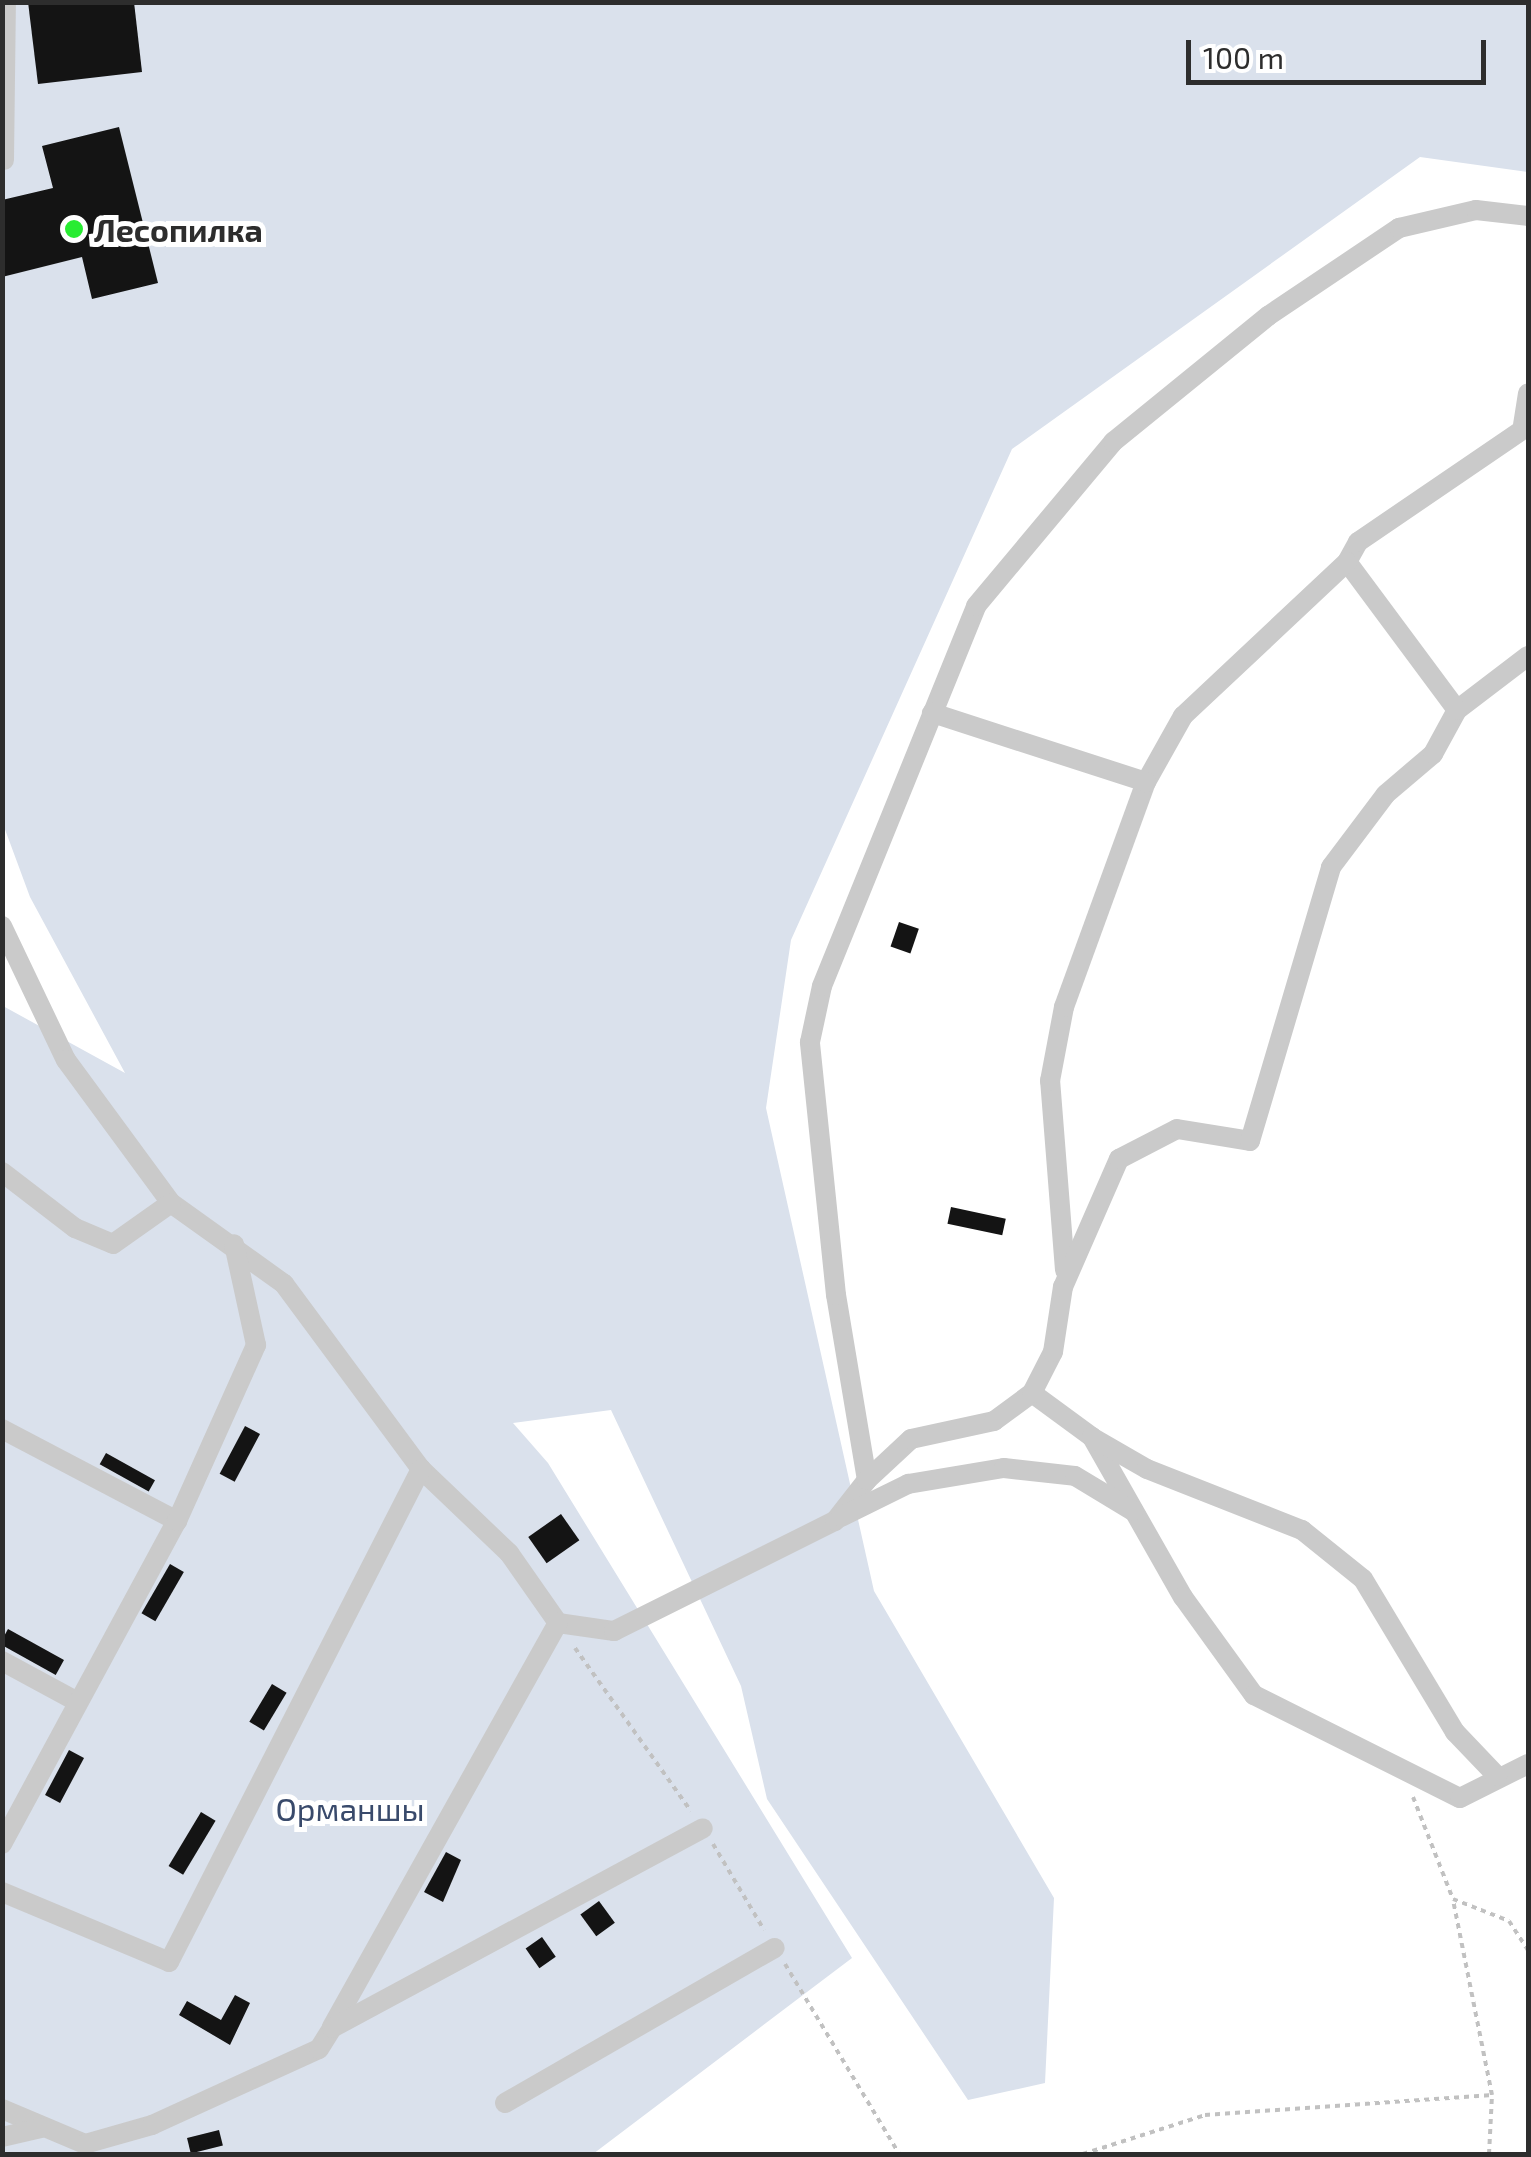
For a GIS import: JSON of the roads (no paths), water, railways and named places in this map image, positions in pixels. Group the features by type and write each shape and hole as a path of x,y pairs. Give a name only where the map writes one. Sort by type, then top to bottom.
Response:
{"street":[{"path":"4,160 6,2"},
{"path":"868,1480 836,1295 810,1042 822,986 976,606 1168,389 1400,228 1476,210 1528,216"},
{"path":"835,1520 868,1480 911,1439 994,1421 1032,1393 1053,1352 1064,1287 1064,1176 1050,1081 1064,1007 1146,782 1183,716 1346,562 1358,542 1526,426 1528,392"},
{"path":"1346,562 1457,710"},
{"path":"1064,1287 1119,1159 1177,1129 1250,1141 1330,867 1386,794 1433,754 1457,710 1528,656"},
{"path":"932,713 1146,782"},
{"path":"2,926 66,1060 171,1203 234,1242 284,1284 421,1469 509,1553 558,1623 614,1631 908,1484 1004,1468 1075,1476 1135,1512"},
{"path":"2,1172 75,1228 112,1244 171,1203"},
{"path":"2,1844 76,1701 177,1521 256,1346 234,1242"},
{"path":"1032,1393 1092,1437 1147,1469 1302,1530 1363,1578 1455,1732 1497,1776"},
{"path":"2,1429 177,1521"},
{"path":"1092,1437 1135,1512 1254,1695 1402,1775 1460,1798 1497,1776 1528,1764"},
{"path":"2,1892 169,1962 421,1469"},
{"path":"2,2109 84,2149 235,2092 319,2050 558,1623"},
{"path":"2,1662 76,1701"},
{"path":"332,2028 702,1828"},
{"path":"505,2103 775,1948"},
{"path":"2,2137 41,2128"}],"place":[{"name":"Лесопилка","path":"74,229"}],"park label":[{"name":"Орманшы","path":"350,1808"}]}
